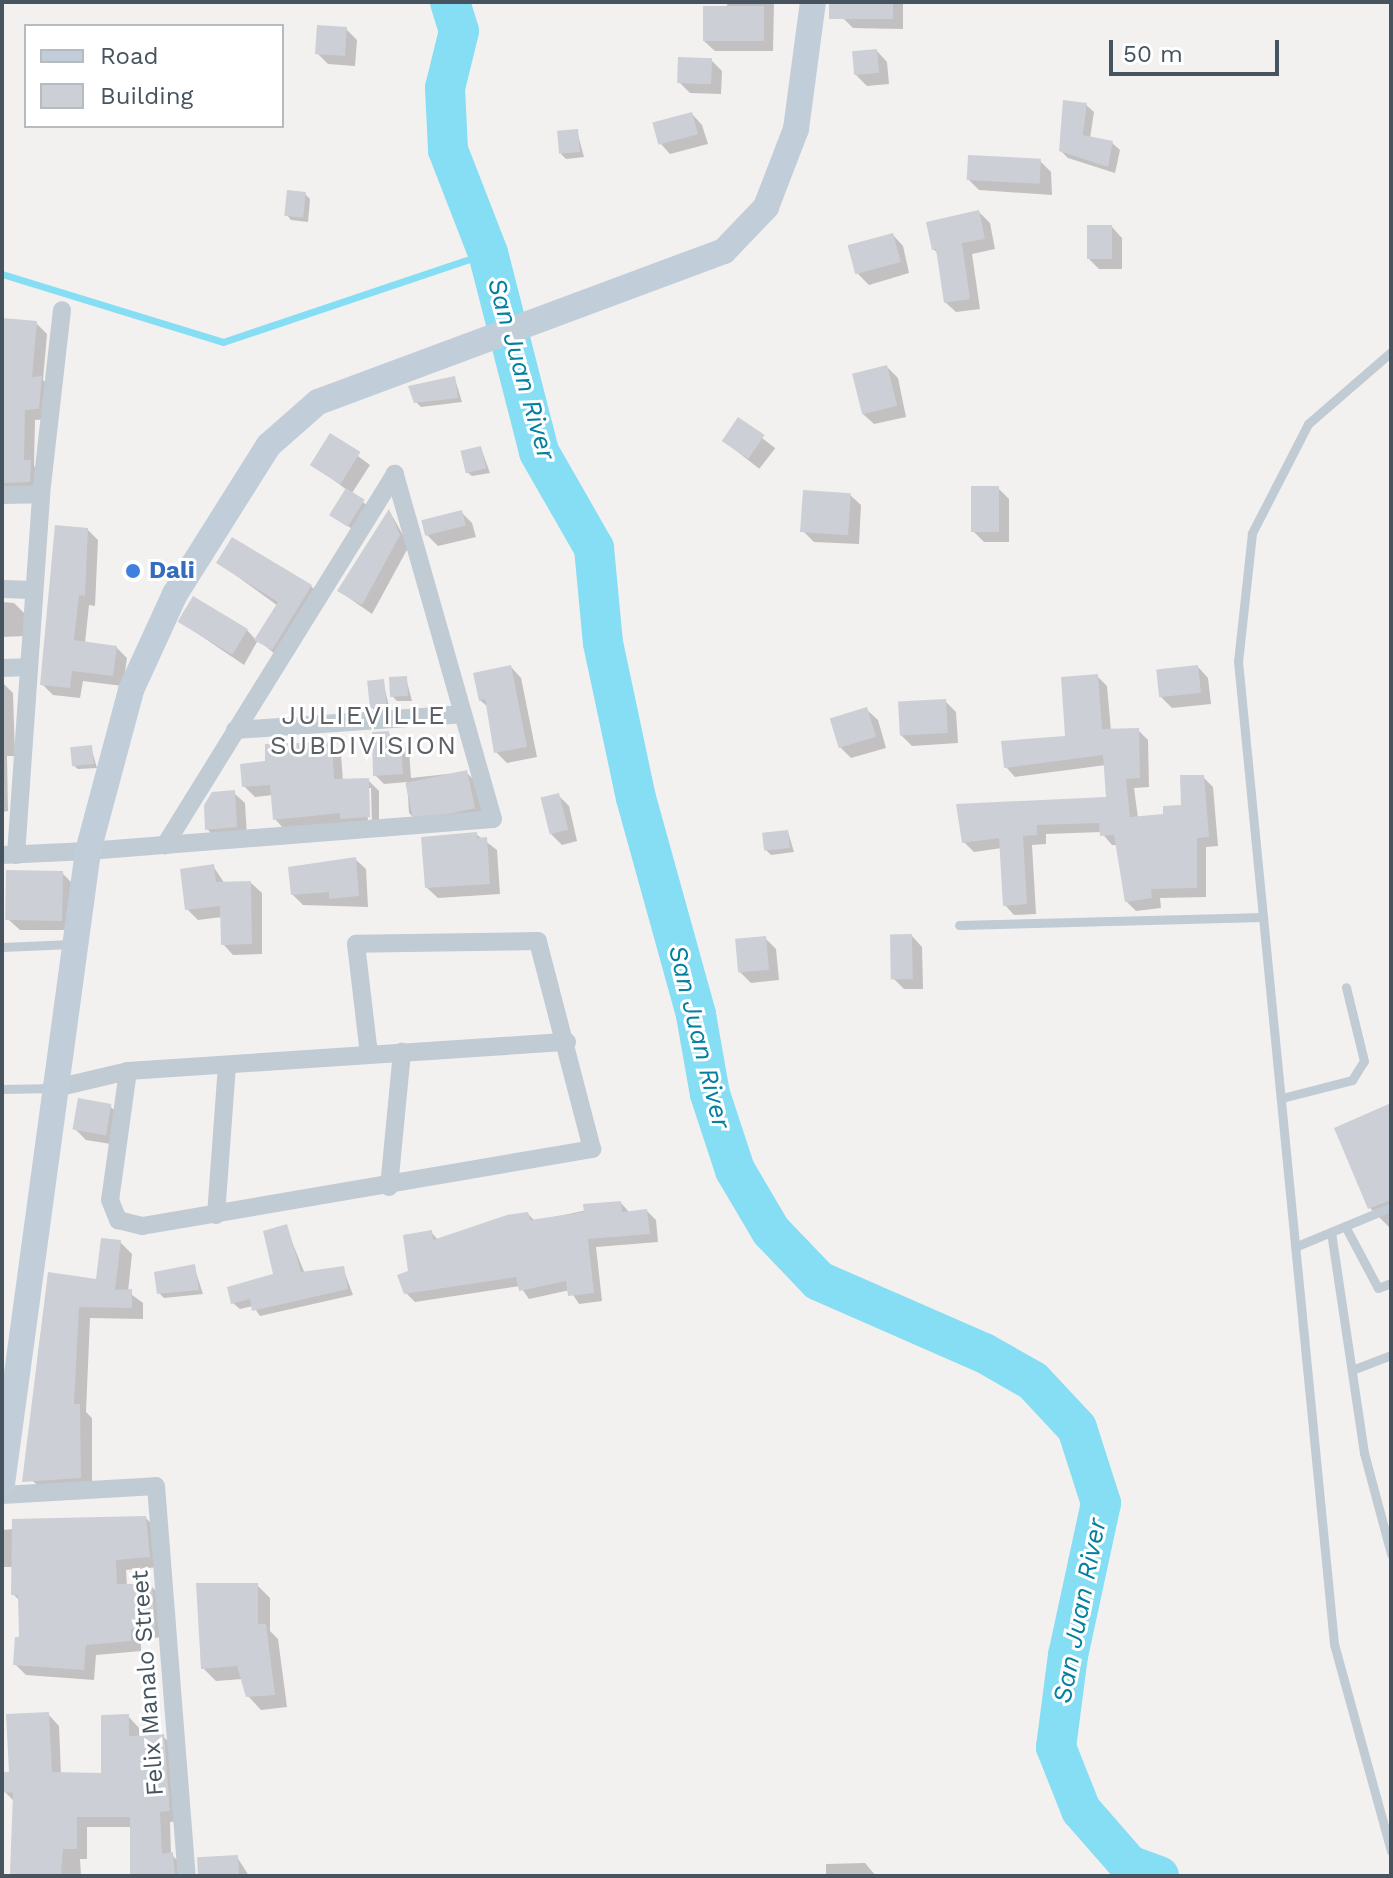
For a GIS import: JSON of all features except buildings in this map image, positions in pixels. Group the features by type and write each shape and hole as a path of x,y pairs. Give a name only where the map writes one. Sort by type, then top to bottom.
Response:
{"main road":[{"path":"2,1484 88,851 131,690 175,594 269,445 318,402 724,251 766,207 796,129 813,2"}],"street":[{"path":"62,310 41,494 21,755 9,855 88,851 165,845 493,819 395,474 165,845"},
{"path":"2,495 41,494"},
{"path":"2,589 34,590"},
{"path":"2,668 27,667"},
{"path":"235,730 461,714"},
{"path":"2,755 21,755"},
{"path":"128,1071 110,1200 118,1220 142,1226 389,1187 592,1149 567,1042 538,941 356,944 369,1054"},
{"path":"56,1088 128,1071 567,1042"},
{"path":"389,1187 402,1052"},
{"path":"216,1215 227,1065"},
{"name":"Felix Manalo Street","path":"2,1495 156,1486 187,1876"}],"lane":[{"path":"1391,352 1308,424 1252,533 1238,661 1334,1644 1391,1851"},
{"path":"959,925 1263,917"},
{"path":"2,947 75,944"},
{"path":"1282,1098 1352,1080 1364,1061 1346,987"},
{"path":"2,1089 56,1088"},
{"path":"1297,1246 1391,1207"},
{"path":"1345,1226 1378,1288 1391,1283"},
{"path":"1331,1232 1364,1453 1391,1554"},
{"path":"1352,1370 1391,1355"}],"waterway":[{"name":"San Juan River","path":"450,2 459,31 445,88 448,150 488,253 539,452 594,548 603,643 636,798 696,1015 710,1094 735,1170 771,1231 819,1281 984,1353 1033,1381 1077,1428 1101,1503 1068,1655 1056,1747 1081,1810 1129,1865 1159,1876"},
{"path":"2,274 223,342 488,253"}],"place":[{"name":"Dali","path":"133,571"}],"district":[{"name":"JULIEVILLE SUBDIVISION","path":"364,731"}]}
